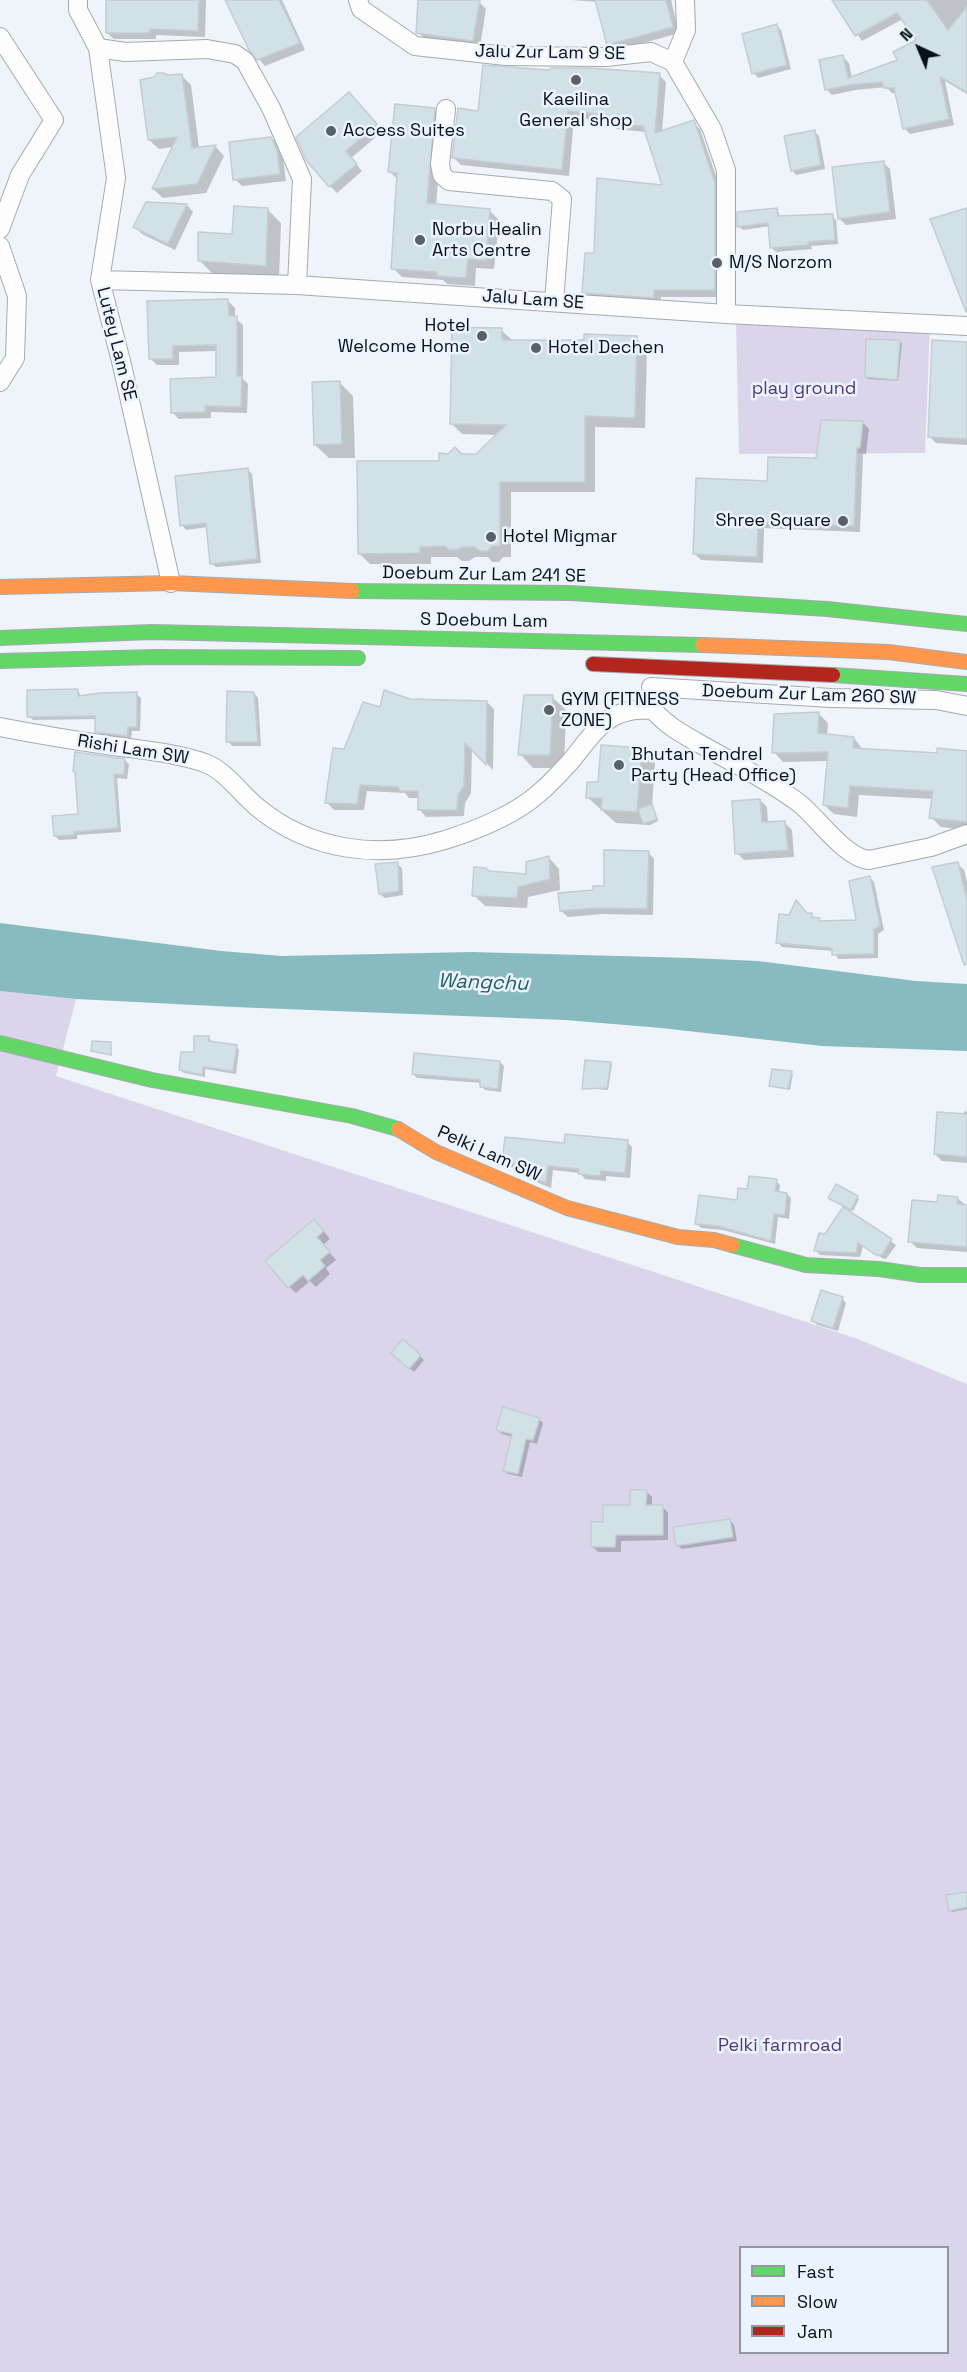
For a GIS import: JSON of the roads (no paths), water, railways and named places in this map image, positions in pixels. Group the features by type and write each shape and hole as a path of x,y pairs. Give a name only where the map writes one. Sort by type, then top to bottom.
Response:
{"main road":[{"name":"Doebum Zur Lam 241 SE","path":"0,587 171,582 299,590 570,593 827,609 967,624"},
{"name":"S Doebum Lam","path":"0,638 152,632 608,642 888,652 967,662"},
{"path":"0,661 154,657 371,658"},
{"path":"582,663 967,684"},
{"name":"Pelki Lam SW","path":"0,1043 152,1080 352,1116 397,1129 436,1152 567,1208 678,1237 714,1240 806,1265 879,1269 920,1275 967,1275"}],"street":[{"name":"Lutey Lam SE","path":"78,0 78,10 98,48 116,178 100,279 171,582"},
{"name":"Jalu Zur Lam 9 SE","path":"358,0 361,9 415,46 506,56 606,57 651,52 673,62"},
{"path":"685,0 686,30 673,62 711,129 726,170 726,314"},
{"path":"0,37 54,120 20,175 0,229"},
{"path":"98,48 125,52 207,49 235,54 245,61 271,108 302,178 297,285"},
{"path":"446,108 440,164 441,175 449,181 552,191 562,199 554,302"},
{"path":"0,246 17,296 15,357 0,382"},
{"name":"Jalu Lam SE","path":"100,279 297,285 726,314 967,326"},
{"path":"641,665 648,675 653,710 672,729 767,781 800,804 861,860 931,847 967,834"},
{"name":"Doebum Zur Lam 260 SW","path":"651,687 831,698 936,700 967,706"},
{"name":"Rishi Lam SW","path":"0,727 184,756 209,764 227,777 251,802 287,829 336,847 388,850 444,840 497,820 537,795 569,763 595,729 629,711 653,710"}],"water":[{"name":"Wangchu","path":"0,923 221,951 282,956 472,952 691,958 758,961 916,981 967,984 967,1051 822,1046 565,1020 76,999 0,991"}],"place":[{"name":"Kaeilina General shop","path":"576,80"},
{"name":"Access Suites","path":"331,131"},
{"name":"Norbu Healin Arts Centre","path":"420,240"},
{"name":"M/S Norzom","path":"717,263"},
{"name":"Hotel Welcome Home","path":"482,336"},
{"name":"Hotel Dechen","path":"536,348"},
{"name":"Shree Square","path":"843,521"},
{"name":"Hotel Migmar","path":"491,537"},
{"name":"GYM (FITNESS ZONE)","path":"549,710"},
{"name":"Bhutan Tendrel Party (Head Office)","path":"619,765"}],"park label":[{"name":"play ground","path":"804,389"},
{"name":"Pelki farmroad","path":"780,2046"}]}
